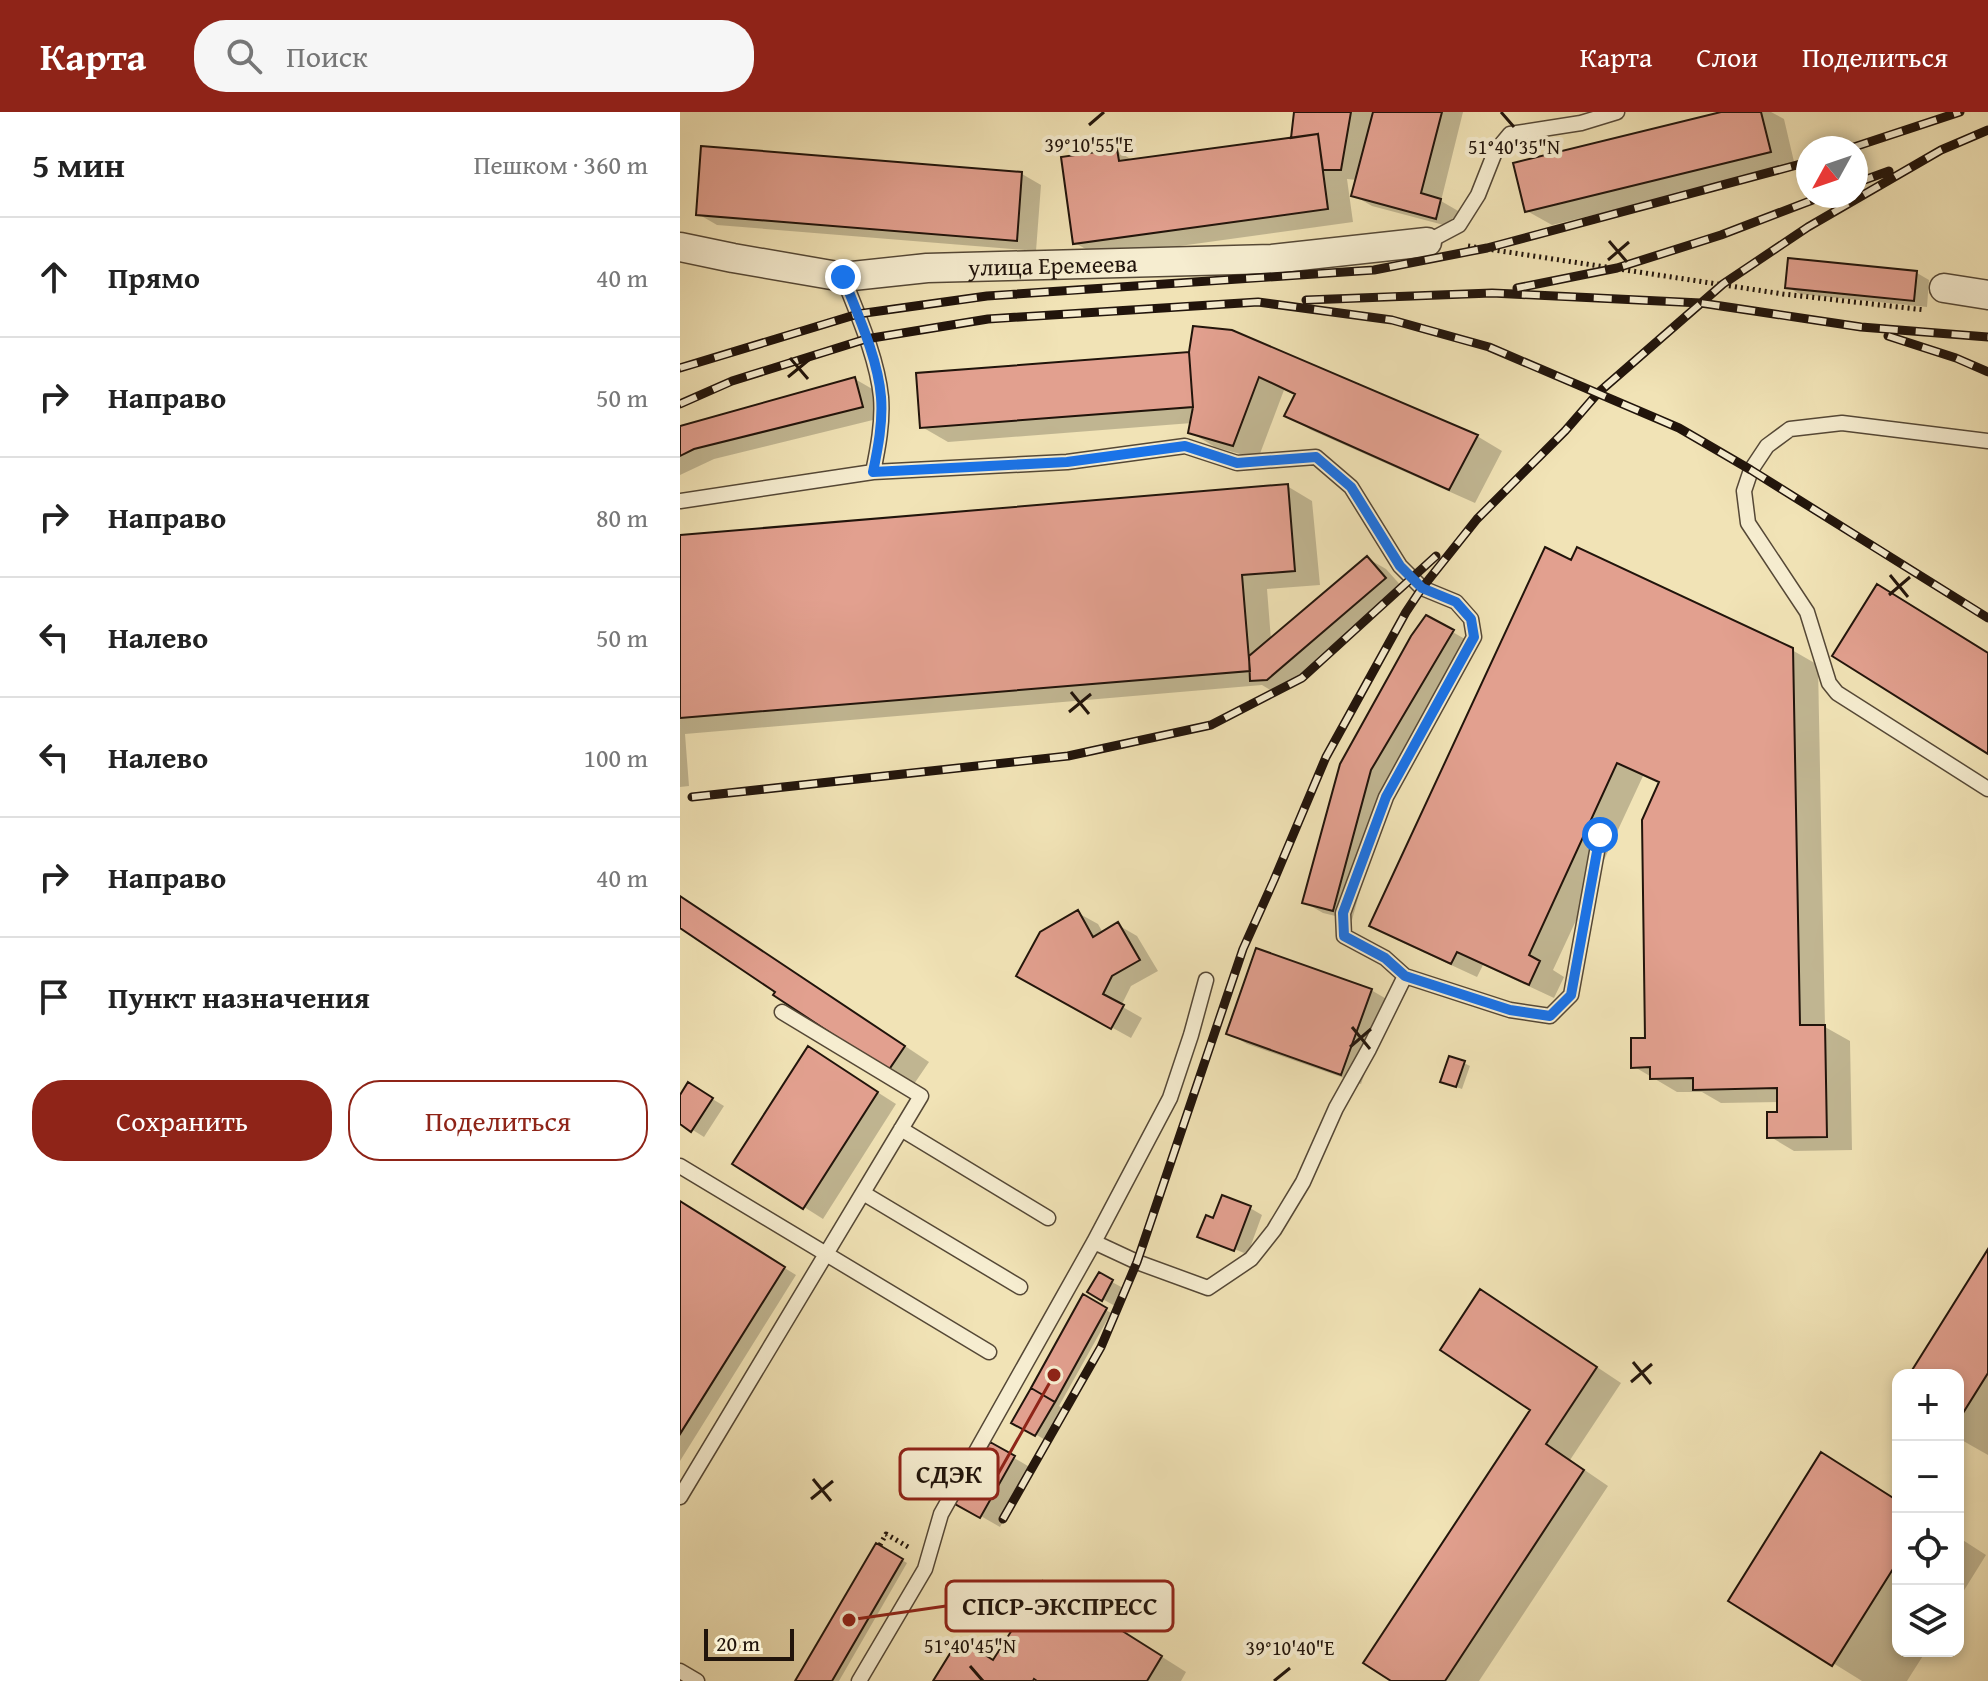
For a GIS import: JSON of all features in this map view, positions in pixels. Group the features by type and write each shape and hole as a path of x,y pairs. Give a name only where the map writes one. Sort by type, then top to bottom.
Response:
{"street":[{"name":"улица Еремеева","path":"680,247 843,277 927,268 1272,259 1427,242"},
{"path":"1944,288 1988,295"}],"lane":[{"path":"1427,242 1459,225 1478,195 1495,152 1510,134 1581,123 1617,112"},
{"path":"843,277 866,339 881,397 879,440 873,472"},
{"path":"1988,441 1842,423 1790,429 1767,446 1751,470 1744,491 1748,523 1807,612 1829,683 1837,693 1988,789"},
{"path":"680,501 873,472 1067,462 1185,446 1237,463 1316,457 1351,487 1400,566 1422,588 1456,602 1471,619 1474,637 1386,797 1343,913 1344,936 1385,958 1405,976 1510,1010 1550,1016 1571,995 1600,835"},
{"path":"1094,1242 1137,1262 1208,1288 1251,1259 1274,1230 1303,1182 1336,1108 1405,976"},
{"path":"859,1681 925,1569 941,1514 1094,1242 1170,1098 1206,980"},
{"path":"680,1497 921,1096 782,1012"},
{"path":"901,1129 1048,1218"},
{"path":"680,1166 989,1352"},
{"path":"863,1193 1020,1287"},
{"path":"680,1671 697,1681"}],"path":[{"path":"1427,242 1487,248 1783,294 1930,310 1944,288"},
{"path":"880,1545 886,1534 928,1558"}],"building":[{"path":"1294,112 1351,112 1341,170 1323,170 1318,134 1291,138"},
{"path":"1373,112 1442,112 1421,193 1441,199 1436,219 1351,196"},
{"path":"1721,112 1761,112 1771,152 1525,212 1513,163"},
{"path":"1318,134 1328,209 1073,244 1061,157 1117,149 1119,161"},
{"path":"701,146 1022,172 1017,241 696,215"},
{"path":"1788,258 1917,271 1914,301 1785,288"},
{"path":"1193,326 1232,330 1478,435 1449,490 1284,416 1295,394 1259,377 1233,446 1188,433 1193,407 1189,352"},
{"path":"1189,352 1193,407 920,428 916,373"},
{"path":"855,377 863,407 694,449 680,456 680,426"},
{"path":"1288,484 1295,571 1242,575 1250,671 680,718 680,535"},
{"path":"1545,547 1571,560 1577,547 1793,648 1800,1025 1825,1025 1827,1137 1767,1138 1767,1112 1777,1112 1777,1088 1693,1090 1693,1078 1650,1079 1650,1067 1631,1068 1631,1038 1645,1038 1642,820 1659,782 1617,763 1529,955 1540,961 1529,985 1457,952 1451,964 1369,926"},
{"path":"1367,556 1386,578 1267,680 1250,681 1249,656"},
{"path":"1877,584 1988,653 1988,754 1832,656"},
{"path":"1426,615 1454,630 1371,770 1333,911 1302,903 1340,764 1411,636"},
{"path":"680,896 905,1046 888,1071 773,995 775,992 680,928"},
{"path":"1078,910 1093,937 1118,922 1140,960 1112,976 1103,994 1124,1005 1111,1029 1016,976 1040,932"},
{"path":"1256,948 1372,989 1341,1075 1226,1034"},
{"path":"808,1046 878,1092 803,1209 732,1164"},
{"path":"1449,1056 1465,1061 1456,1087 1440,1082"},
{"path":"688,1082 713,1098 691,1132 680,1124 680,1095"},
{"path":"1222,1195 1251,1206 1234,1251 1197,1237 1206,1215 1213,1218"},
{"path":"680,1201 785,1267 680,1434"},
{"path":"1988,1249 1988,1373 1964,1411 1964,1369 1913,1369"},
{"path":"1099,1272 1113,1280 1102,1301 1087,1292"},
{"path":"1480,1289 1597,1367 1546,1444 1584,1470 1445,1681 1391,1681 1363,1663 1530,1410 1440,1350"},
{"path":"1083,1294 1107,1308 1055,1402 1031,1388"},
{"path":"1031,1388 1055,1402 1035,1436 1011,1423"},
{"path":"990,1442 1015,1456 980,1518 955,1504"},
{"path":"1821,1452 1892,1497 1892,1571 1832,1666 1728,1601"},
{"path":"876,1543 903,1559 832,1681 795,1681"},
{"path":"1043,1581 1162,1656 1147,1681 933,1681 959,1639 993,1660"}],"railway":[{"path":"1868,142 1960,112"},
{"path":"1003,1519 1101,1347 1137,1262 1243,949 1326,757 1422,588 1477,519 1565,431 1598,393 1723,284 1808,227 1941,150 1988,130"},
{"path":"680,368 858,314 987,296 1374,270 1487,248 1796,165"},
{"path":"1868,179 1889,171"},
{"path":"1517,288 1617,268 1721,235 1796,206"},
{"path":"1306,300 1492,293 1701,303 1861,327 1988,337"},
{"path":"680,404 732,381 866,339 988,319 1258,302 1392,320 1489,347 1679,428 1988,618"},
{"path":"1888,336 1988,372"},
{"path":"692,797 1068,756 1211,725 1302,678 1436,556"}],"place":[{"name":"СДЭК","path":"1054,1375"},
{"name":"СПСР-ЭКСПРЕСС","path":"849,1620"}],"route":[{"path":"843,277 866,339 881,397 879,440 873,472 1067,462 1185,446 1237,463 1316,457 1351,487 1400,566 1422,588 1456,602 1471,619 1474,637 1386,797 1343,913 1344,936 1385,958 1405,976 1510,1010 1550,1016 1571,995 1600,835"}]}
